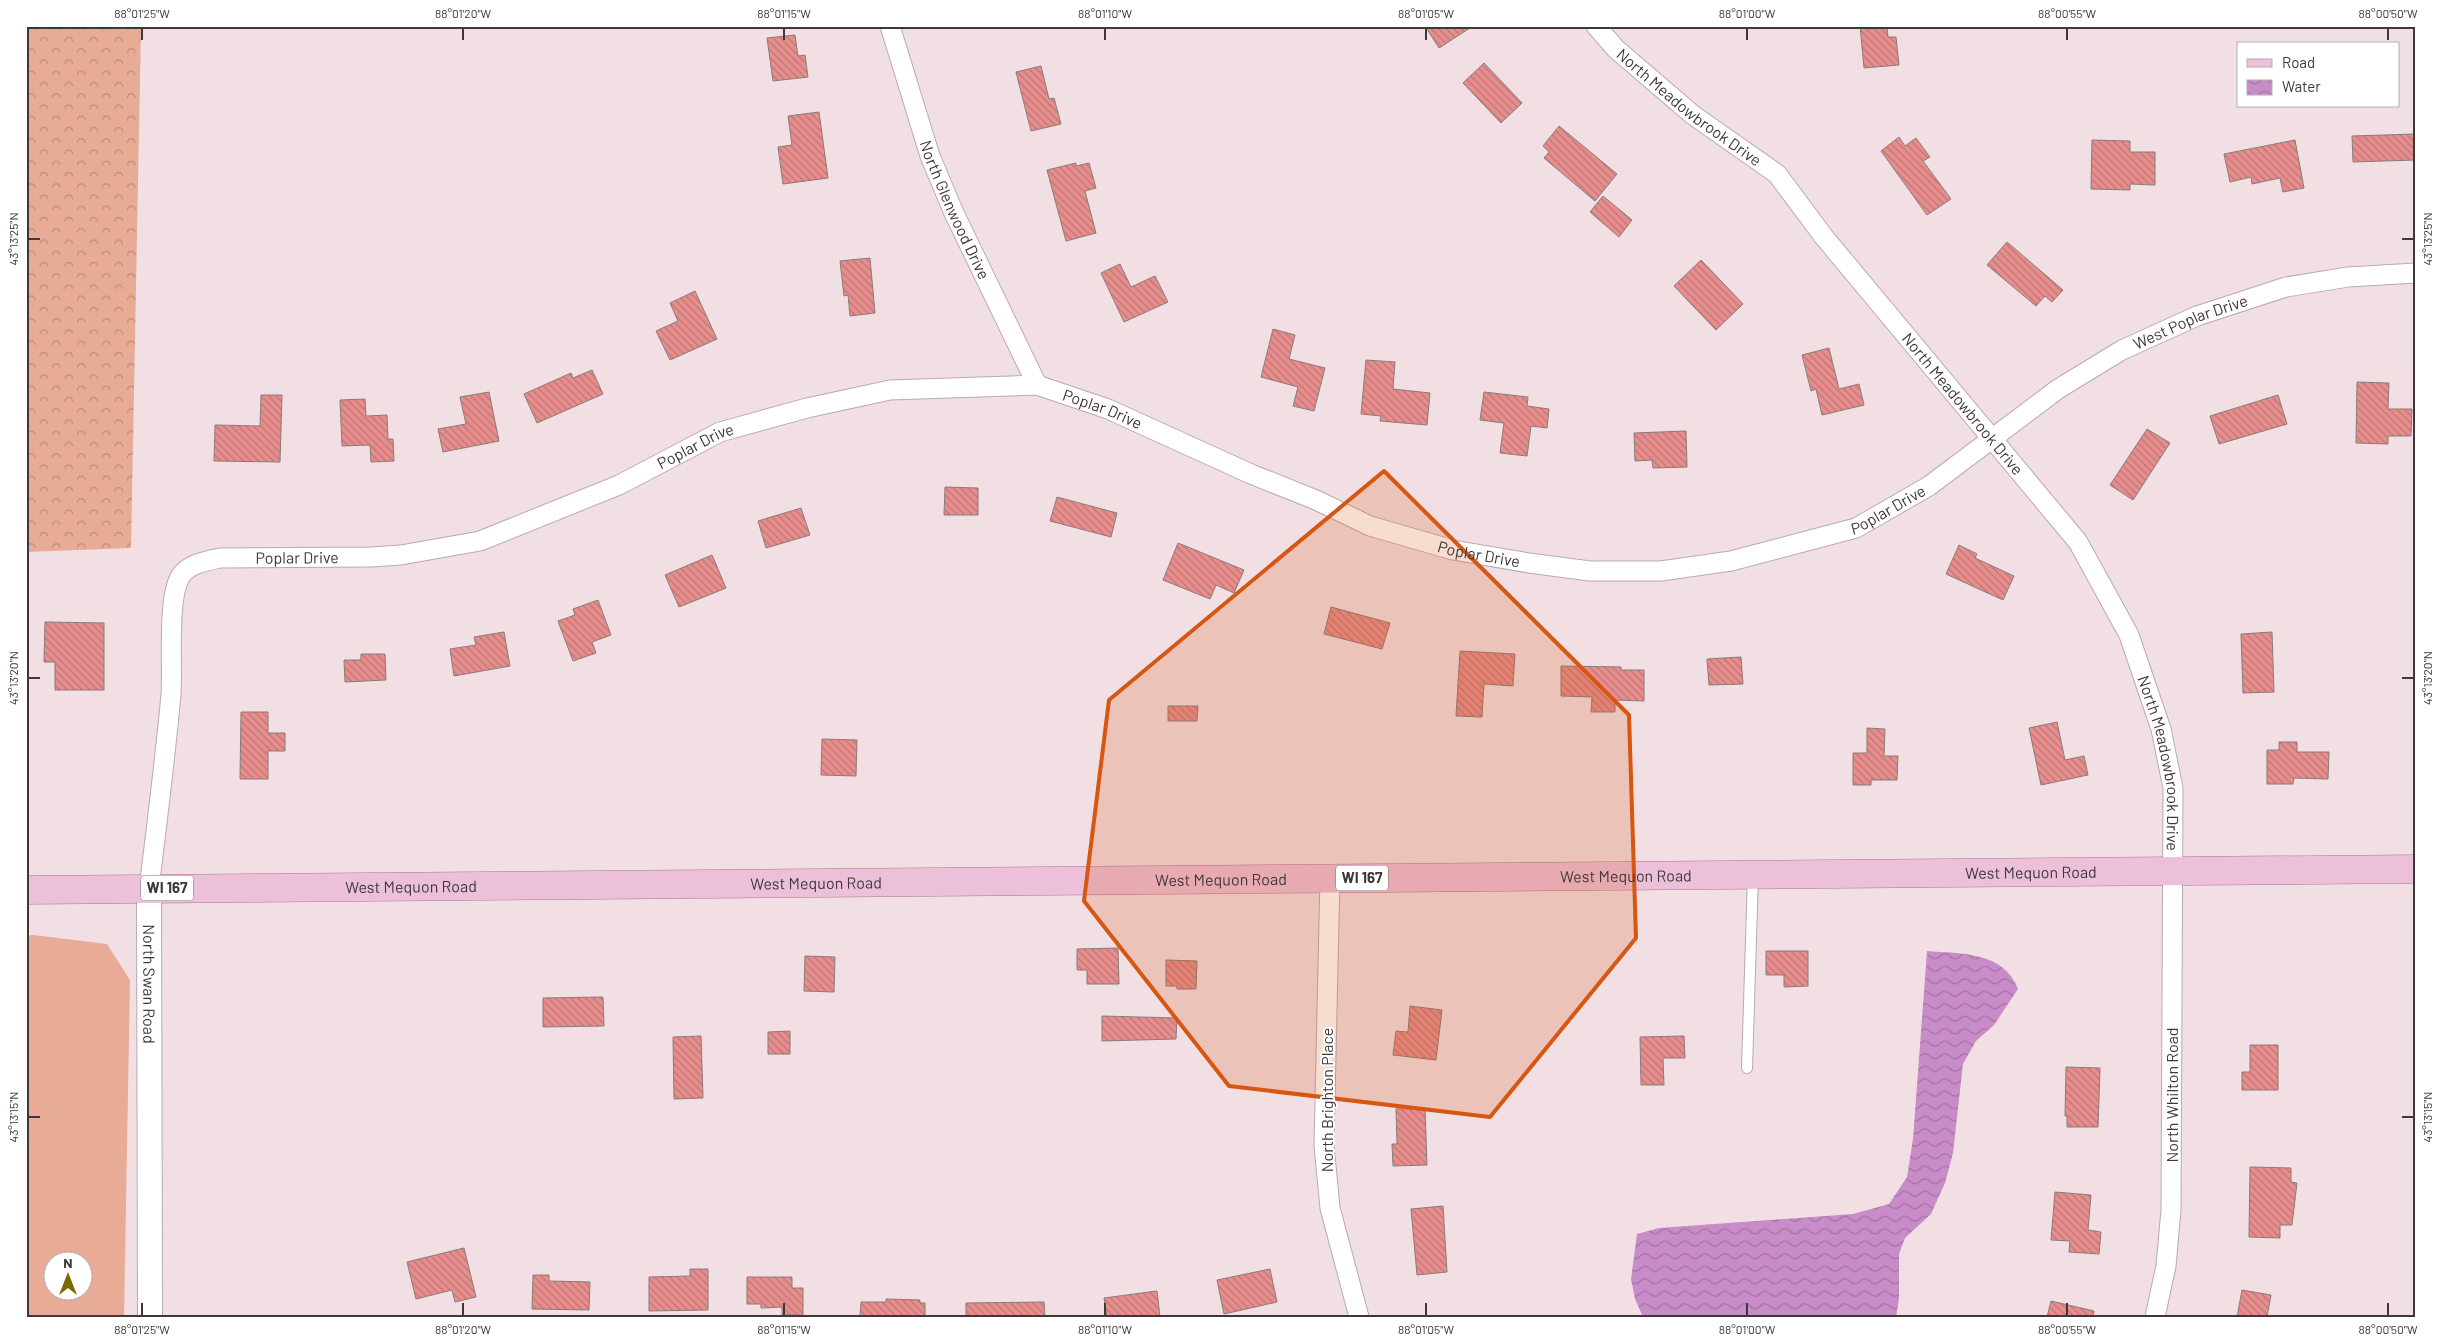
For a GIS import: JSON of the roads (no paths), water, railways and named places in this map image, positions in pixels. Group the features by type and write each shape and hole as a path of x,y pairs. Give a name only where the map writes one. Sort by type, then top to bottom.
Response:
{"main road":[{"name":"West Mequon Road","path":"26,890 2416,868"}],"street":[{"name":"North Glenwood Drive","path":"890,26 906,83 933,164 954,214 1037,385"},
{"name":"North Meadowbrook Drive","path":"1596,26 1616,50 1693,115 1776,174 1824,237 2078,542 2129,635 2161,729 2173,788 2173,871"},
{"name":"West Poplar Drive","path":"1993,441 2058,389 2122,350 2197,316 2286,287 2348,277 2416,273"},
{"name":"Poplar Drive","path":"188,568 203,561 220,558 371,557 401,555 480,541 619,486 720,432 807,408 890,390 1037,385 1108,409 1251,474 1316,500 1370,526 1453,550 1590,571 1662,571 1731,561 1796,546 1856,528 1929,486 1993,441"},
{"name":"North Swan Road","path":"150,1317 149,888 170,695 174,601 181,576 188,568"},
{"name":"North Whilton Road","path":"2154,1317 2166,1266 2171,1210 2173,871"},
{"name":"North Brighton Place","path":"1330,878 1324,1145 1330,1208 1359,1317"}],"lane":[{"path":"1746,1068 1753,874"}],"water":[{"path":"1927,951 1967,954 1992,961 2002,967 2018,989 1994,1025 1976,1041 1963,1064 1953,1153 1945,1183 1931,1214 1905,1238 1899,1254 1899,1299 1896,1317 1643,1317 1635,1299 1631,1279 1637,1234 1659,1228 1853,1214 1889,1204 1907,1177 1913,1139"}]}
